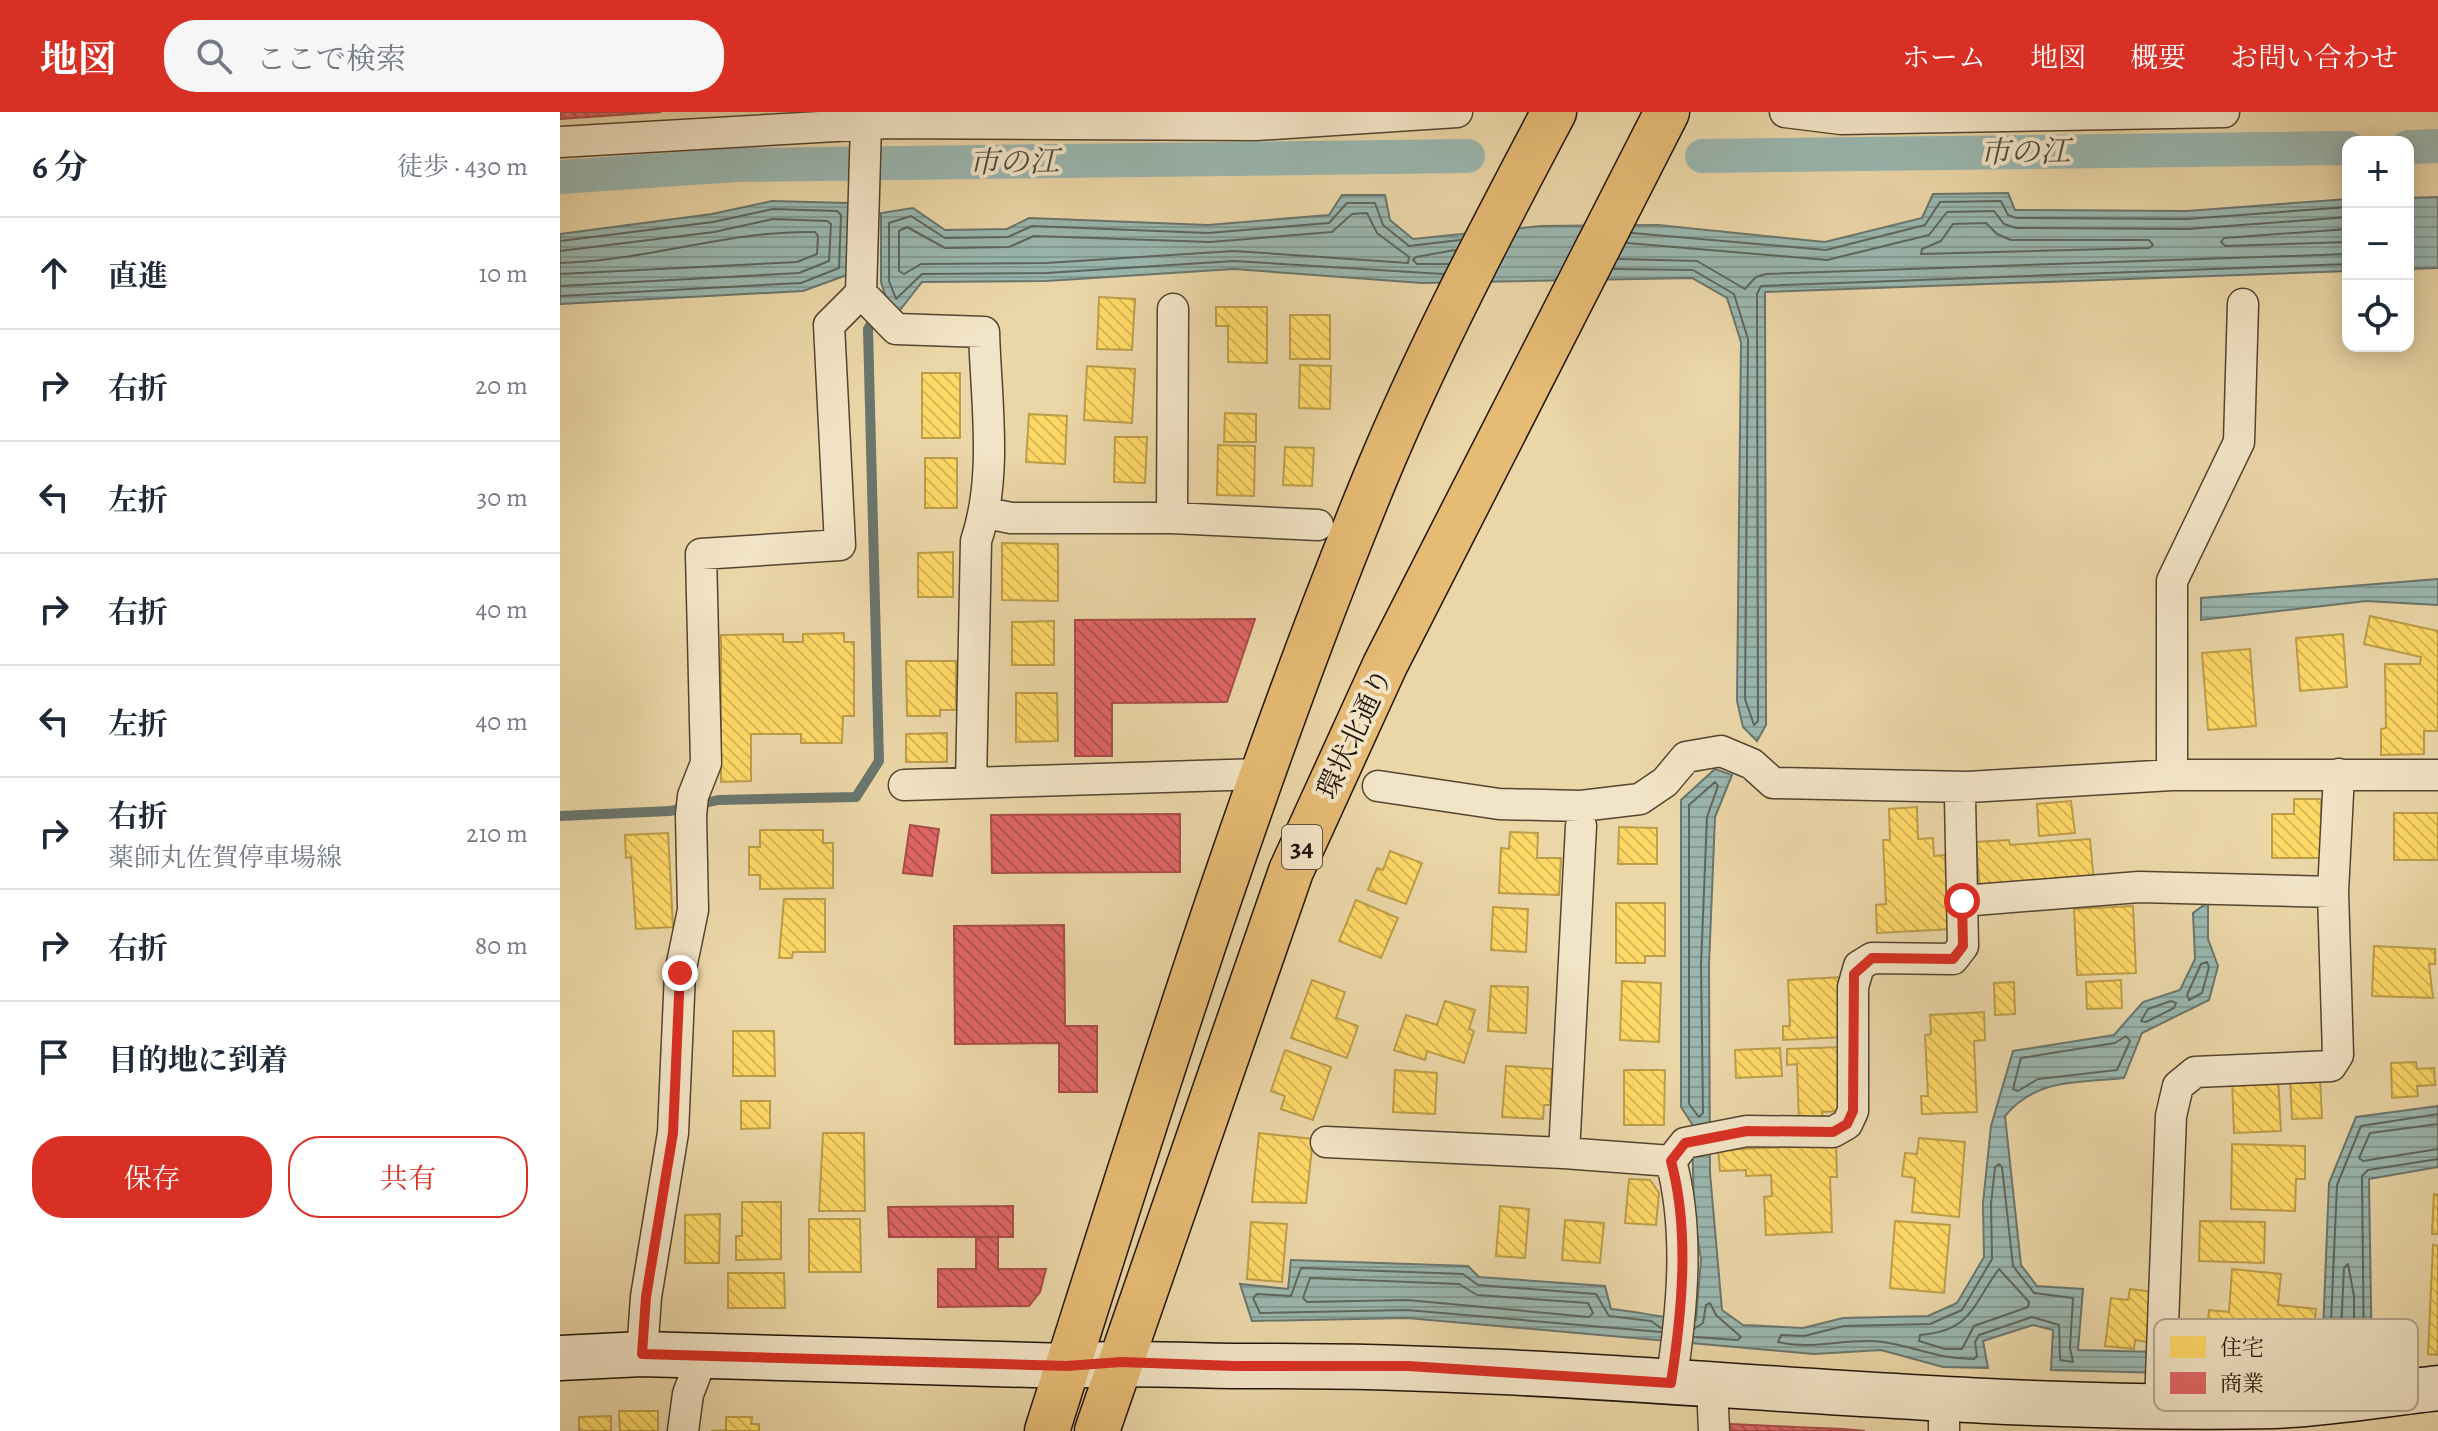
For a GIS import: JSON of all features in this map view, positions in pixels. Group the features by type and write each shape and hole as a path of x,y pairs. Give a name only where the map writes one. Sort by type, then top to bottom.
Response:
{"highway":[{"name":"34","path":"1047,1431 1261,774 1377,475 1455,302 1554,112"},
{"name":"環状北通り","path":"1097,1431 1291,871 1385,665 1667,112"}],"main road":[{"path":"560,1358 642,1354 1067,1366 1121,1362 1686,1372 1944,1415 2154,1395"},
{"path":"2418,1392 2438,1388"},
{"path":"2242,1411 2276,1418 2314,1411"}],"street":[{"path":"560,142 877,127 1256,125 1457,112"},
{"path":"1785,112 1841,119 2224,112"},
{"path":"877,127 864,197 871,301 896,329 984,332 986,513 976,541 971,783"},
{"path":"642,1354 646,1297 673,1133 680,973 693,910 692,806 706,763 701,554 840,545 829,325 871,301"},
{"path":"2172,775 2172,581 2239,442 2243,304"},
{"path":"1172,518 1173,309"},
{"path":"986,513 1011,518 1172,518 1318,525"},
{"path":"1378,786 1499,804 1581,806 1640,799 1665,782 1686,757 1721,751 1752,764 1773,783 1968,787 2172,775 2438,775"},
{"path":"904,785 1261,774"},
{"path":"2165,1319 2171,1116 2178,1086 2195,1072 2331,1066 2338,1055 2333,892 2339,774"},
{"path":"1326,1142 1564,1153 1678,1152 1747,1131 1833,1132 1847,1124 1853,1111 1854,974 1872,958 1953,959 1963,946 1960,798 1968,787"},
{"path":"1564,1153 1581,826"},
{"path":"1962,901 2139,887 2333,892"},
{"path":"1678,1152 1681,1316 1686,1372 1714,1431"},
{"path":"683,1431 688,1394 703,1355"}],"water":[{"path":"2008,193 2015,210 2187,211 2342,199 2342,271 1765,292 1766,725 1757,741 1743,727 1737,701 1741,342 1727,298 1692,278 1422,283 1234,269 1046,281 922,282 900,310 890,310 881,282 881,213 913,208 945,230 1007,229 1029,218 1208,225 1329,215 1342,195 1385,195 1390,220 1413,239 1540,226 1658,225 1825,242 1922,218 1933,194"},
{"path":"2438,197 2438,268 2414,269 2414,198"},
{"path":"772,201 849,203 847,275 803,291 560,304 560,234 712,214"},
{"path":"2438,579 2438,605 2366,601 2201,620 2201,598"},
{"path":"1715,769 1732,775 1715,817 1709,965 1710,1173 1722,1310 1743,1325 1803,1328 1843,1318 1928,1316 1957,1303 1984,1257 1983,1203 1991,1126 2013,1051 2114,1035 2143,1002 2180,990 2195,959 2193,913 2208,902 2208,939 2218,966 2209,1000 2142,1033 2124,1078 2074,1082 2044,1089 2017,1104 2005,1116 2021,1265 2037,1286 2083,1289 2078,1350 2154,1352 2154,1373 2051,1370 2053,1330 2033,1325 1983,1341 1988,1368 1943,1367 1881,1350 1814,1354 1407,1318 1252,1321 1240,1284 1288,1289 1291,1260 1468,1266 1479,1277 1605,1286 1611,1309 1696,1320 1701,1259 1694,1216 1692,1124 1681,1107 1681,800"},
{"path":"2438,1106 2438,1167 2369,1179 2371,1319 2323,1319 2329,1183 2356,1117"}],"building: 住宅":[{"path":"1099,297 1135,299 1132,350 1097,349"},
{"path":"1216,307 1267,307 1267,363 1228,362 1228,326 1216,326"},
{"path":"1290,315 1330,315 1330,359 1290,359"},
{"path":"1300,365 1331,366 1330,409 1299,408"},
{"path":"1087,366 1135,369 1132,423 1084,420"},
{"path":"922,373 960,373 960,438 922,438"},
{"path":"1225,413 1256,414 1256,442 1224,442"},
{"path":"1029,414 1067,416 1065,464 1026,462"},
{"path":"1115,437 1147,437 1145,483 1114,482"},
{"path":"1218,445 1255,446 1254,496 1217,495"},
{"path":"1285,447 1314,448 1312,486 1283,485"},
{"path":"925,458 957,458 957,508 925,508"},
{"path":"1002,543 1058,544 1058,601 1002,600"},
{"path":"953,552 953,597 918,597 918,553"},
{"path":"2370,616 2438,631 2438,731 2424,731 2424,754 2381,755 2381,729 2386,728 2385,664 2420,664 2421,657 2364,644"},
{"path":"1054,621 1054,665 1012,665 1012,622"},
{"path":"844,633 844,642 854,642 854,716 843,716 842,743 801,743 801,734 751,734 751,781 721,782 721,635 783,634 783,642 803,642 803,634"},
{"path":"2343,634 2347,687 2300,691 2296,638"},
{"path":"2250,649 2256,726 2208,730 2202,653"},
{"path":"906,661 956,661 956,710 940,710 940,716 907,716"},
{"path":"1016,693 1057,693 1058,741 1016,742"},
{"path":"947,733 947,762 906,762 906,734"},
{"path":"2294,799 2321,799 2321,858 2272,858 2272,814 2294,814"},
{"path":"2071,801 2075,833 2039,836 2037,804"},
{"path":"1917,807 1918,839 1933,838 1934,856 1945,855 1946,875 1951,874 1953,929 1877,933 1876,905 1886,904 1883,840 1890,840 1889,809"},
{"path":"2394,813 2438,813 2438,860 2394,860"},
{"path":"1619,827 1657,828 1657,864 1618,864"},
{"path":"760,830 823,830 823,843 833,843 833,888 760,889 760,875 749,875 749,847 760,847"},
{"path":"1510,832 1538,833 1537,858 1561,858 1559,895 1499,893 1501,848 1509,849"},
{"path":"668,833 673,927 636,929 631,857 626,858 625,835"},
{"path":"2090,839 2094,883 1980,891 1976,842 2009,840 2010,845"},
{"path":"1390,851 1422,863 1406,904 1368,890 1377,868 1383,870"},
{"path":"784,899 825,899 825,952 793,952 792,958 779,958"},
{"path":"1356,900 1398,918 1381,958 1339,941"},
{"path":"1616,903 1665,903 1665,956 1645,956 1645,963 1616,963"},
{"path":"2133,906 2136,973 2077,975 2074,909"},
{"path":"1493,907 1528,909 1526,952 1491,950"},
{"path":"2374,946 2435,949 2435,964 2429,964 2433,998 2372,996"},
{"path":"1842,977 1844,1037 1783,1040 1783,1026 1790,1026 1788,980"},
{"path":"1312,980 1345,992 1336,1018 1358,1026 1347,1058 1291,1038"},
{"path":"2121,980 2122,1008 2087,1009 2086,982"},
{"path":"1622,981 1661,983 1659,1042 1620,1040"},
{"path":"2014,982 2015,1014 1995,1015 1994,983"},
{"path":"1491,986 1528,987 1526,1033 1488,1031"},
{"path":"1445,1001 1475,1010 1469,1029 1474,1031 1464,1063 1427,1051 1425,1060 1394,1050 1406,1015 1437,1025"},
{"path":"1984,1012 1985,1040 1974,1041 1977,1112 1922,1114 1921,1096 1928,1096 1925,1035 1931,1034 1930,1015"},
{"path":"733,1031 774,1031 775,1076 733,1076"},
{"path":"1840,1047 1843,1111 1822,1112 1823,1122 1799,1123 1797,1064 1787,1065 1787,1049"},
{"path":"1780,1048 1782,1076 1736,1078 1735,1050"},
{"path":"1285,1050 1331,1067 1313,1120 1281,1109 1285,1096 1271,1091"},
{"path":"2416,1062 2417,1069 2434,1068 2435,1085 2417,1086 2418,1096 2392,1098 2391,1063"},
{"path":"1506,1066 1552,1069 1550,1105 1544,1105 1543,1119 1502,1117"},
{"path":"1395,1070 1437,1073 1435,1114 1393,1112"},
{"path":"1624,1070 1665,1070 1664,1125 1624,1125"},
{"path":"2278,1077 2281,1131 2234,1133 2232,1079"},
{"path":"2320,1077 2322,1118 2292,1119 2290,1079"},
{"path":"741,1101 770,1101 770,1128 741,1129"},
{"path":"823,1133 864,1133 865,1211 819,1211"},
{"path":"1259,1133 1313,1139 1306,1203 1252,1202"},
{"path":"1919,1138 1965,1142 1959,1217 1912,1212 1915,1178 1902,1176 1905,1153 1917,1154"},
{"path":"2232,1144 2305,1146 2305,1179 2296,1179 2295,1211 2231,1209"},
{"path":"1836,1145 1837,1177 1830,1177 1832,1232 1766,1235 1764,1197 1772,1196 1771,1175 1746,1176 1746,1170 1720,1171 1718,1150"},
{"path":"1629,1179 1650,1180 1659,1193 1656,1225 1625,1223"},
{"path":"2434,1194 2438,1195 2438,1234 2432,1234"},
{"path":"742,1202 781,1202 781,1259 736,1260 736,1236 742,1236"},
{"path":"1500,1206 1529,1209 1525,1258 1496,1256"},
{"path":"720,1214 719,1263 685,1263 685,1215"},
{"path":"809,1219 860,1219 861,1272 809,1272"},
{"path":"1565,1220 1604,1223 1600,1263 1562,1260"},
{"path":"1895,1221 1950,1225 1944,1293 1890,1288"},
{"path":"2200,1221 2265,1222 2264,1263 2199,1261"},
{"path":"1251,1222 1287,1224 1282,1282 1247,1279"},
{"path":"2433,1245 2438,1246 2438,1355 2428,1354"},
{"path":"2232,1269 2281,1274 2278,1305 2316,1309 2315,1319 2208,1319 2209,1310 2229,1312"},
{"path":"728,1273 784,1273 785,1308 728,1308"},
{"path":"2130,1289 2154,1292 2148,1342 2135,1340 2134,1349 2105,1346 2111,1298 2128,1300"},
{"path":"619,1411 658,1411 658,1431 620,1431"},
{"path":"611,1416 611,1431 579,1431 579,1417"},
{"path":"726,1417 752,1417 751,1424 759,1424 759,1431 711,1431 726,1430"}],"building: 商業":[{"path":"560,112 661,112 560,119"},
{"path":"1255,619 1227,702 1112,703 1112,756 1075,756 1075,620"},
{"path":"1180,814 1180,872 992,873 991,815"},
{"path":"910,825 939,829 932,876 903,873"},
{"path":"1064,925 1065,1026 1097,1026 1097,1092 1059,1092 1059,1043 955,1044 954,926"},
{"path":"1013,1206 1013,1237 889,1237 888,1207"},
{"path":"976,1237 998,1237 998,1269 1046,1269 1040,1292 1029,1306 938,1307 938,1269 976,1269"},
{"path":"1707,1423 1843,1429 1865,1431 1708,1431"}],"waterway":[{"name":"市の江","path":"2414,147 2438,146"},
{"name":"市の江","path":"1702,156 2342,148"},
{"name":"市の江","path":"560,177 736,165 1468,156"},
{"path":"560,816 670,811 718,800 856,797 879,761 868,329 878,313"}],"route":[{"path":"680,973 673,1133 646,1297 642,1354 1067,1366 1121,1362 1235,1366 1408,1366 1671,1383 1681,1316 1678,1188 1671,1161 1685,1143 1747,1131 1833,1132 1847,1124 1853,1111 1854,974 1859,966 1872,958 1953,959 1963,946 1962,901"}]}
